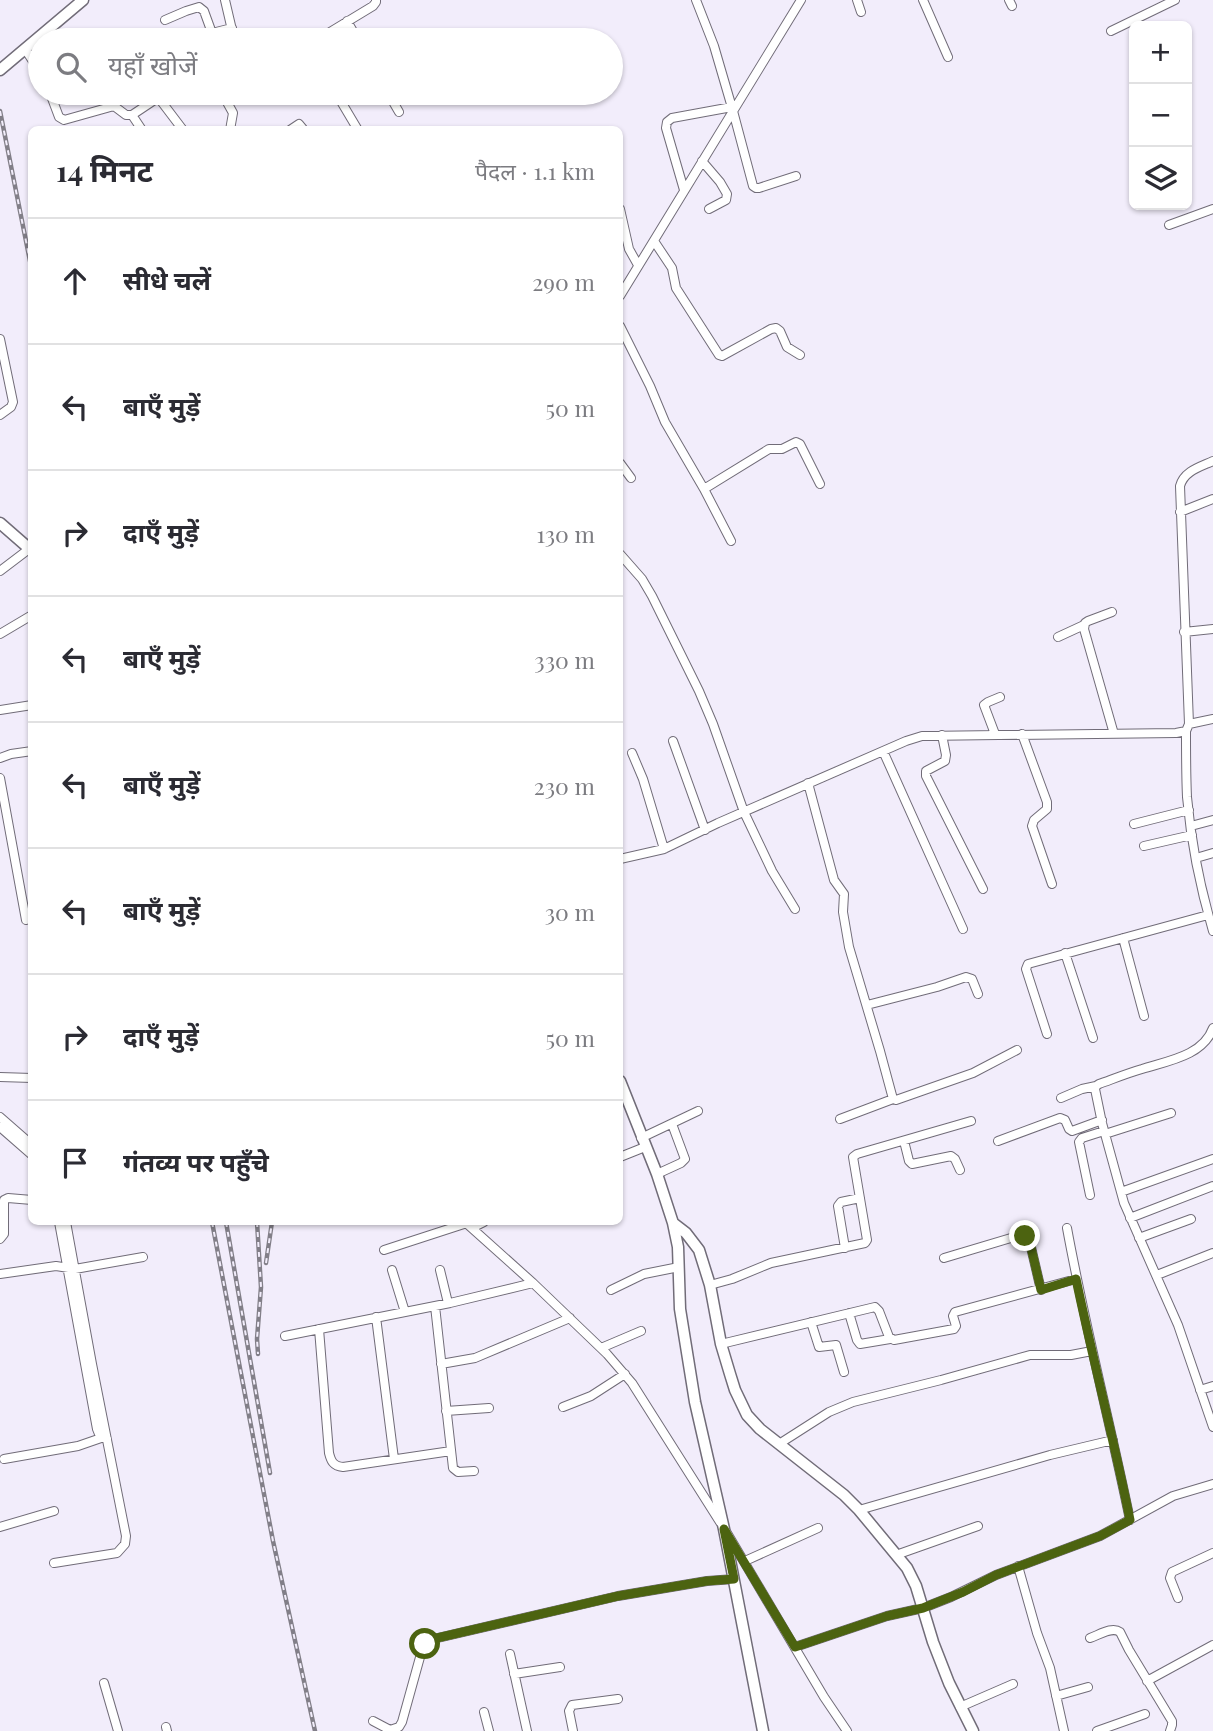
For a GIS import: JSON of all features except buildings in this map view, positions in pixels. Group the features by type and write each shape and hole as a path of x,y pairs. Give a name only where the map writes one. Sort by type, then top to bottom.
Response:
{"street":[{"path":"50,28 83,0"},
{"path":"225,0 232,28"},
{"path":"337,28 373,6 376,0"},
{"path":"696,0 713,46 753,186 759,188 796,176"},
{"path":"623,291 801,0"},
{"path":"857,0 860,12"},
{"path":"923,0 948,57"},
{"path":"1111,32 1175,0"},
{"path":"165,20 200,7 210,28"},
{"path":"348,21 352,28"},
{"path":"0,70 26,48 28,51"},
{"path":"54,105 62,119 114,106 126,115 132,115 147,105"},
{"path":"168,105 181,126"},
{"path":"229,105 233,113 231,126"},
{"path":"343,105 356,126"},
{"path":"395,105 399,112"},
{"path":"684,190 666,128 667,122 672,118 732,109"},
{"path":"132,115 139,126"},
{"path":"702,161 727,194 726,200 709,209"},
{"path":"1169,225 1213,209"},
{"path":"623,222 629,248 638,265"},
{"path":"654,241 672,268 676,288 719,355 722,356 776,328 787,347 800,355"},
{"path":"623,332 665,422 731,541"},
{"path":"0,339 13,402 11,407 0,415"},
{"path":"704,489 769,449 782,449 796,442 800,444 820,484"},
{"path":"1213,461 1187,473 1181,480 1187,785 1196,858 1213,928"},
{"path":"623,467 631,478"},
{"path":"1181,512 1213,499"},
{"path":"0,523 28,548"},
{"path":"0,571 28,551"},
{"path":"623,558 648,587 699,691 744,812 772,871 795,909"},
{"path":"1058,637 1112,612"},
{"path":"0,634 28,617"},
{"path":"1084,625 1114,734"},
{"path":"1184,632 1213,629"},
{"path":"995,734 984,705 1000,697"},
{"path":"0,710 28,706"},
{"path":"623,858 664,849 808,783 922,736 1176,733 1213,719"},
{"path":"1022,734 1048,806 1031,826 1052,884"},
{"path":"942,735 945,761 926,771 926,776 983,889"},
{"path":"673,741 705,830"},
{"path":"883,751 963,929"},
{"path":"0,758 28,752"},
{"path":"632,752 664,849"},
{"path":"0,778 26,920"},
{"path":"808,783 834,880 844,894 849,947 892,1099"},
{"path":"1134,824 1189,810"},
{"path":"1144,846 1213,820"},
{"path":"1196,858 1213,853"},
{"path":"1046,1034 1026,969 1031,962 1208,915"},
{"path":"1123,938 1144,1016"},
{"path":"1065,953 1093,1038"},
{"path":"867,1005 966,977 972,979 978,994"},
{"path":"1061,1098 1189,1053 1204,1043 1213,1028"},
{"path":"840,1119 973,1073 1017,1050"},
{"path":"0,1077 28,1078"},
{"path":"1096,1086 1121,1192 1178,1325 1212,1423"},
{"path":"623,1089 657,1174 673,1223 678,1247 680,1310 693,1390 724,1529 763,1731"},
{"path":"623,1155 698,1111"},
{"path":"1090,1195 1079,1142 1082,1138 1171,1114"},
{"path":"0,1117 28,1142"},
{"path":"998,1141 1062,1118 1072,1131 1102,1120"},
{"path":"710,1285 771,1263 867,1242 853,1157 971,1121"},
{"path":"657,1174 685,1159 673,1124"},
{"path":"0,1127 28,1152"},
{"path":"904,1141 912,1164 951,1156 960,1170"},
{"path":"1121,1192 1213,1159"},
{"path":"1130,1218 1213,1186"},
{"path":"845,1248 838,1206 841,1202 860,1198"},
{"path":"0,1239 4,1234 4,1200 28,1200"},
{"path":"1139,1238 1191,1219"},
{"path":"673,1223 693,1240 699,1250 710,1285 721,1344 735,1390 747,1415 760,1429 859,1510 897,1555 912,1577 948,1683 973,1731"},
{"path":"54,1563 114,1554 125,1544 126,1536 60,1225"},
{"path":"66,1225 71,1268"},
{"path":"384,1250 465,1225"},
{"path":"469,1225 570,1318 625,1374 745,1561 824,1697 847,1731"},
{"path":"1067,1228 1130,1520"},
{"path":"944,1258 1025,1236 1030,1243 1041,1290"},
{"path":"1157,1275 1213,1253"},
{"path":"0,1274 56,1266 71,1268 144,1257"},
{"path":"611,1290 644,1274 679,1267"},
{"path":"392,1270 405,1312"},
{"path":"440,1270 448,1304"},
{"path":"849,1313 860,1344 894,1340 954,1329 956,1326 953,1316 956,1312 1076,1279"},
{"path":"285,1336 448,1304 533,1283"},
{"path":"435,1306 453,1468 456,1471 474,1471"},
{"path":"721,1344 873,1307 877,1308 890,1339"},
{"path":"376,1317 394,1459"},
{"path":"442,1364 475,1358 570,1318"},
{"path":"811,1322 819,1347 836,1345 844,1372"},
{"path":"318,1329 332,1463 343,1467 451,1451"},
{"path":"601,1348 641,1331"},
{"path":"779,1444 829,1412 853,1402 1030,1355 1066,1355 1092,1351"},
{"path":"563,1408 590,1396 625,1374"},
{"path":"1200,1390 1213,1386"},
{"path":"446,1411 489,1408"},
{"path":"4,1459 78,1446 105,1438"},
{"path":"859,1510 1050,1455 1113,1440"},
{"path":"795,1647 887,1616 923,1608 963,1592 988,1578 1100,1536 1173,1496 1213,1484"},
{"path":"0,1527 54,1511"},
{"path":"897,1555 978,1526"},
{"path":"745,1561 818,1528"},
{"path":"1178,1598 1170,1578 1172,1572 1213,1553"},
{"path":"1018,1566 1048,1662 1064,1731"},
{"path":"373,1721 390,1730 399,1727 422,1650 429,1640 618,1596 734,1579"},
{"path":"1090,1638 1113,1629 1118,1630 1172,1721 1170,1731"},
{"path":"1147,1681 1213,1645"},
{"path":"510,1654 527,1731"},
{"path":"514,1674 559,1667"},
{"path":"104,1683 118,1731"},
{"path":"960,1707 1013,1684"},
{"path":"1056,1696 1087,1687"},
{"path":"573,1731 569,1711 572,1705 618,1699"},
{"path":"484,1712 489,1731"},
{"path":"1097,1731 1145,1714"}],"railway":[{"path":"0,111 28,251"},
{"path":"213,1225 273,1541 315,1731"},
{"path":"227,1225 270,1473"},
{"path":"257,1225 261,1287 258,1354"},
{"path":"266,1263 272,1225"}],"route":[{"path":"425,1644 437,1638 618,1596 734,1579 724,1529 795,1647 887,1616 923,1608 963,1592 988,1578 1100,1536 1130,1520 1076,1279 1041,1290 1030,1243 1025,1236"}]}
